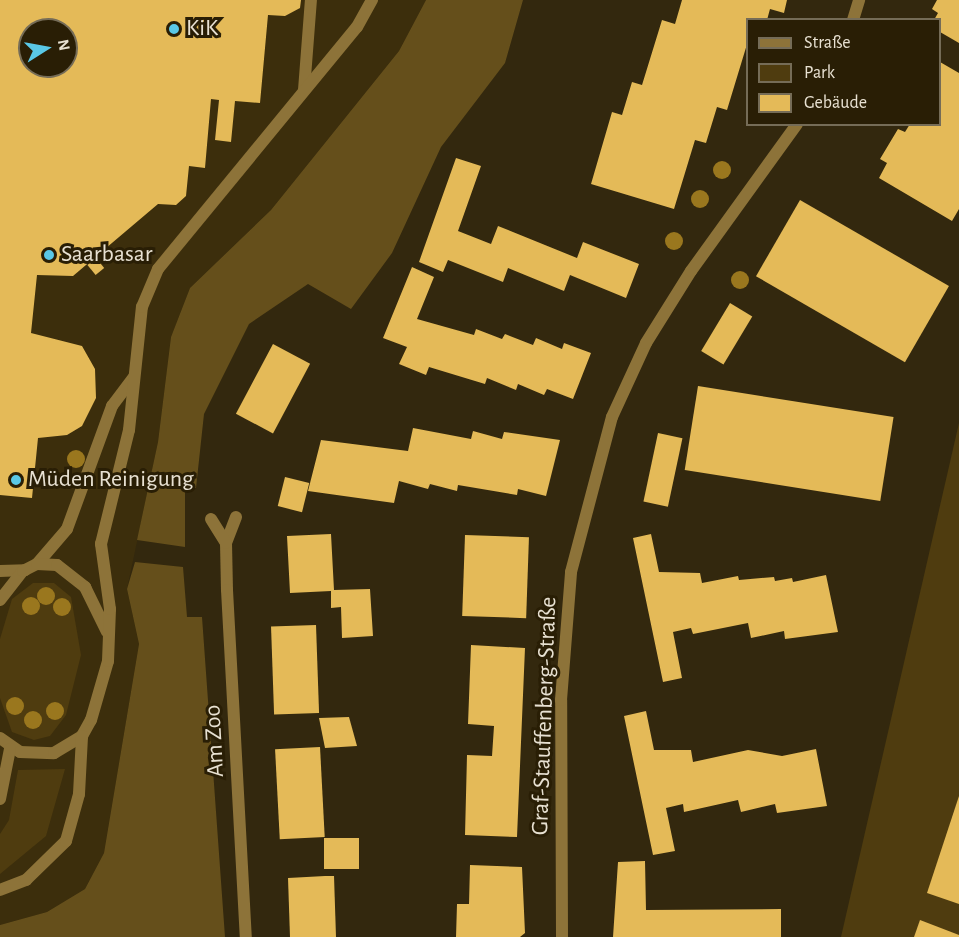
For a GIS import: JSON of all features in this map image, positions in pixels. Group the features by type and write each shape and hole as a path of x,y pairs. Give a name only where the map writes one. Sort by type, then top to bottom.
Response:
{"street":[{"path":"304,90 311,0"},
{"path":"0,890 40,869 66,841 79,794 82,736 106,681 111,609 101,544 129,430 142,307 158,269 357,27 372,0"},
{"path":"854,18 859,0"},
{"name":"Graf-Stauffenberg-Straße","path":"562,937 561,700 571,572 612,417 668,307 796,126"},
{"path":"0,600 25,570 37,564 67,529 112,406 134,376"},
{"name":"Am Zoo","path":"236,517 226,543 246,937"},
{"name":"Am Zoo","path":"211,519 226,543"},
{"path":"37,564 57,565 76,576 95,602 108,636"},
{"path":"0,571 25,570"},
{"path":"0,738 10,749 54,753 82,736"},
{"path":"0,799 10,749"}],"shaded area":[{"path":"0,0 426,0 399,51 271,210 190,288 171,337 158,442 127,589 139,644 104,853 85,889 47,912 0,925"},
{"path":"426,0 523,0 505,63 441,147 392,253 351,309 308,284 249,324 204,414 196,488 185,489 185,547 137,540 158,442 171,337 190,288 271,210 399,51"},
{"path":"135,562 183,567 187,617 202,617 225,937 0,937 0,925 47,912 85,889 104,853 139,644 127,589"}],"green space":[{"path":"959,423 959,937 841,937"},
{"path":"33,583 54,583 71,597 81,655 66,715 50,736 34,740 12,732 0,698 0,639 12,599"},
{"path":"65,769 46,836 0,874 0,834 9,820 18,770"}],"building":[{"name":"Saarbasar","path":"0,0 301,0 300,8 285,16 268,15 260,103 235,101 231,142 215,140 219,100 211,99 205,168 189,166 186,196 176,205 158,204 73,276 37,275 31,333 82,346 95,369 96,398 82,426 67,435 38,438 32,498 0,495"},
{"path":"682,0 787,0 784,13 770,9 768,18 746,18 746,48 727,110 717,107 706,143 695,140 674,209 591,184 612,112 622,115 632,82 642,85 662,20 675,24"},
{"path":"937,0 959,0 959,43 941,33 941,18 935,18 938,13 932,9"},
{"path":"941,63 959,73 959,209 952,221 879,178 887,163 880,159 898,129 905,132 909,126 941,126"},
{"path":"456,158 481,166 458,231 491,244 498,226 577,258 583,242 639,264 626,298 570,275 564,291 508,268 503,282 448,260 443,272 419,262"},
{"path":"800,200 949,286 905,362 756,276"},
{"path":"96,258 104,268 96,275 87,265"},
{"path":"412,267 434,277 417,319 474,335 476,329 502,339 505,334 533,345 536,338 562,349 564,343 591,353 573,399 547,389 544,395 518,384 516,390 487,378 485,384 429,367 426,375 399,364 407,347 383,338"},
{"path":"730,303 752,316 723,364 701,351"},
{"path":"273,344 310,364 273,433 236,414"},
{"path":"698,386 894,417 880,501 685,470"},
{"path":"413,428 471,439 473,431 502,439 504,432 560,440 546,496 518,489 517,495 458,485 457,491 430,484 428,489 399,481 394,503 308,491 321,440 408,451"},
{"path":"658,433 682,438 668,507 643,501"},
{"path":"285,477 309,483 302,512 278,506"},
{"path":"331,534 334,590 370,589 373,636 342,638 341,607 331,608 331,591 290,593 287,536"},
{"path":"651,534 659,572 700,573 702,583 738,576 739,580 774,577 775,581 792,578 793,582 826,575 838,632 785,639 784,631 751,638 748,623 693,634 691,628 673,632 682,678 663,682 633,538"},
{"path":"465,535 529,537 526,618 462,616"},
{"path":"316,625 319,713 274,715 271,627"},
{"path":"471,645 525,648 517,837 465,835 467,755 492,756 494,726 468,724"},
{"path":"646,711 654,750 691,750 693,762 748,750 782,756 816,749 827,806 777,813 775,804 741,812 738,800 684,812 683,804 666,808 675,851 653,855 624,716"},
{"path":"349,717 357,746 325,748 319,718"},
{"path":"320,747 325,837 280,839 275,749"},
{"path":"959,796 959,904 927,893"},
{"path":"324,838 359,838 359,869 324,869"},
{"path":"645,861 646,910 781,909 781,937 613,937 618,862"},
{"path":"470,865 522,867 525,933 520,937 456,937 457,904 469,904"},
{"path":"334,876 336,937 290,937 288,878"},
{"path":"920,920 959,935 959,937 914,937"}],"place":[{"name":"KiK","path":"174,29"},
{"name":"Saarbasar","path":"49,255"},
{"name":"Müden Reinigung","path":"16,480"}]}
